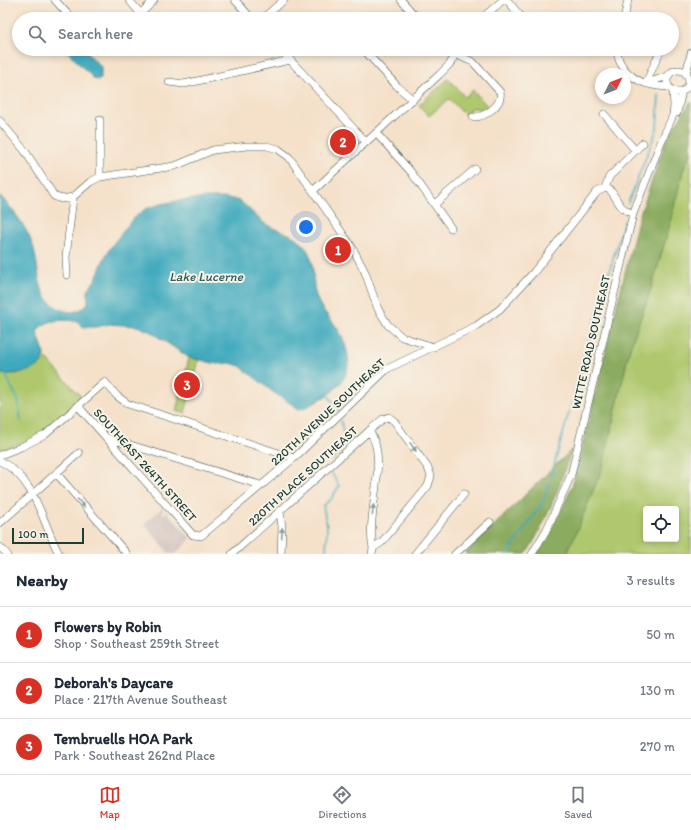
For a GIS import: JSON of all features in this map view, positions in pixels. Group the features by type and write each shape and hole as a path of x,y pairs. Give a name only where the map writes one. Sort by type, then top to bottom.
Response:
{"street":[{"path":"55,0 66,12"},
{"path":"129,0 140,12 154,0"},
{"path":"235,0 246,12"},
{"path":"270,12 284,0"},
{"path":"401,0 412,12"},
{"path":"489,12 503,0"},
{"path":"508,0 517,12"},
{"path":"625,12 628,0"},
{"name":"WITTE ROAD SOUTHEAST","path":"532,554 547,529 571,475 633,214 673,115 674,106 671,89 667,83 668,76 673,72 679,71 690,54"},
{"name":"WITTE ROAD SOUTHEAST","path":"665,133 677,115 682,92 688,84 686,74 690,54"},
{"path":"286,56 366,142"},
{"path":"369,56 397,86 413,100"},
{"path":"313,191 440,75 454,56"},
{"path":"460,56 473,62 498,89 501,96 498,104 482,117 473,117"},
{"path":"618,56 618,60 625,71 646,83 652,86 682,92"},
{"path":"646,83 658,56"},
{"path":"169,82 184,84 290,60"},
{"path":"679,71 686,74"},
{"path":"646,83 668,76"},
{"path":"604,114 635,150"},
{"path":"100,120 100,177"},
{"path":"0,121 25,151 54,196 61,199 73,198 90,182 100,177 175,166 213,150 267,146 278,149 289,157 356,254 378,309 388,325 402,337 434,347"},
{"path":"376,133 411,172 451,228"},
{"name":"220TH AVENUE SOUTHEAST","path":"198,537 204,534 260,485 269,480 294,458 387,369 476,326 504,305 534,272 597,192 604,188 609,178 643,143"},
{"path":"435,204 475,169"},
{"path":"604,188 610,190 616,202 623,210 633,214"},
{"path":"67,275 66,257 73,198"},
{"path":"0,455 21,447 45,435 105,382 120,400 128,404 294,458"},
{"name":"SOUTHEAST 264TH STREET","path":"78,406 193,535 198,537"},
{"name":"220TH PLACE SOUTHEAST","path":"232,554 382,419 389,417 394,421 428,468 431,476 428,486 373,551"},
{"path":"369,431 376,442 377,476 372,514 371,537 373,551"},
{"path":"107,438 260,485"},
{"path":"0,523 79,453"},
{"path":"0,461 19,474 32,494 59,554"},
{"path":"56,473 127,554"},
{"path":"415,554 464,494"},
{"path":"280,512 282,527 281,554"},
{"path":"455,554 490,522"},
{"path":"0,547 6,554"}],"shaded area":[{"path":"163,507 164,509 162,512 164,514 167,512 191,539 175,554 170,554 144,524"}],"green space":[{"path":"448,79 465,97 473,90 488,107 484,109 472,108 465,115 449,99 429,116 419,105"},
{"path":"691,102 691,153 683,170 668,231 651,289 630,347 603,466 567,554 535,554 561,512 573,484 638,220 668,136"},
{"path":"691,153 691,554 558,554 603,466 630,347 651,289 668,231 683,170"},
{"path":"44,356 83,399 45,434 33,440 0,449 0,374 17,374 43,362"},
{"path":"189,358 199,360 185,413 176,411"},
{"path":"572,449 546,516 526,554 465,554"}],"water":[{"path":"72,56 91,56 101,67 101,78 97,80 94,79"},
{"name":"Lake Lucerne","path":"0,196 16,214 32,242 40,283 45,296 56,307 69,311 76,311 88,303 89,289 95,280 108,251 131,221 144,210 163,204 191,199 220,198 239,201 269,226 295,237 308,251 311,258 315,294 323,310 337,327 346,346 348,363 344,378 339,385 324,397 309,406 299,409 273,392 240,366 230,363 217,364 188,357 151,332 137,326 109,324 97,327 83,327 79,322 68,320 50,322 40,327 37,332 44,356 43,362 39,366 12,374 0,374"}],"waterway":[{"path":"628,203 657,129 659,94"},
{"path":"584,359 624,221"},
{"path":"574,394 582,365"},
{"path":"5,374 18,400 21,421"},
{"path":"328,395 339,411"},
{"path":"551,476 572,402"},
{"path":"333,459 345,442 341,421"},
{"path":"326,554 327,526 323,506 331,499 339,486 331,472"},
{"path":"507,554 543,502 549,483"}],"place":[{"name":"Deborah's Daycare","path":"343,142"},
{"name":"Flowers by Robin","path":"338,250"},
{"name":"Tembruells HOA Park","path":"187,385"}]}
